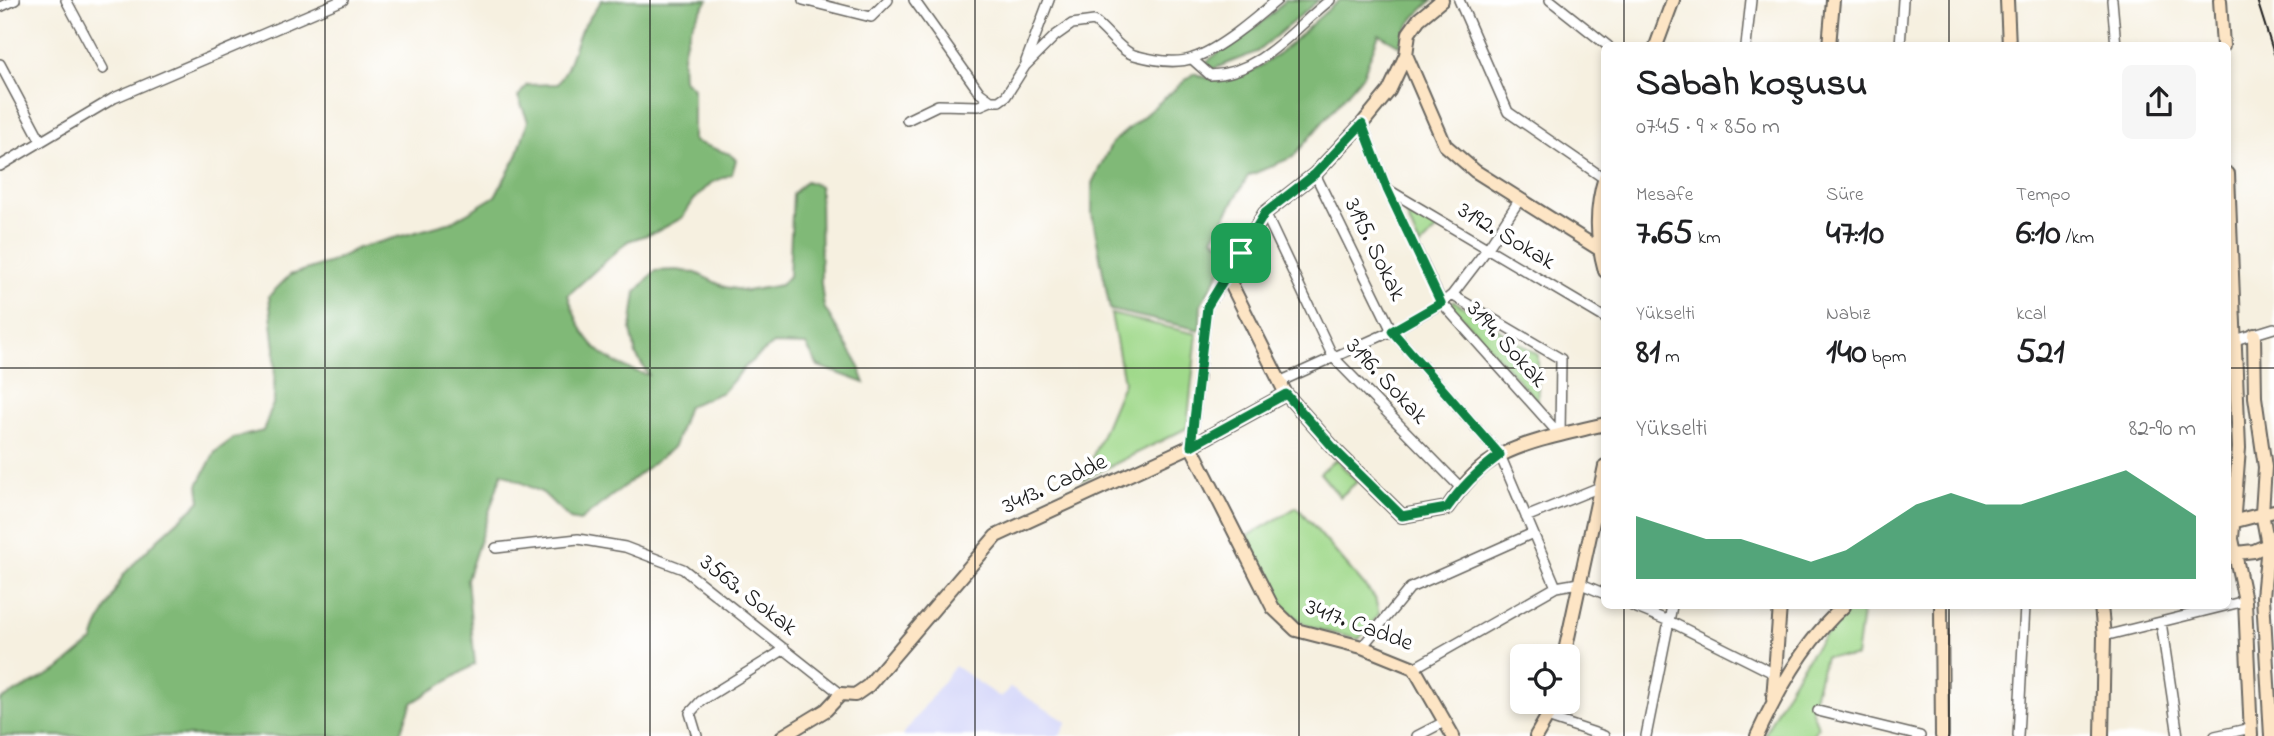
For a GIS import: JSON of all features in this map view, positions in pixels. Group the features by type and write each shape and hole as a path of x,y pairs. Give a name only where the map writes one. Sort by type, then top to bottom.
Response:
{"street":[{"path":"0,7 15,0"},
{"path":"66,0 103,69"},
{"path":"0,166 114,98 343,0"},
{"path":"803,0 871,17 888,0"},
{"path":"914,0 980,93 991,101"},
{"path":"907,120 938,105 979,106 999,101 1006,96 1024,66 1049,0"},
{"path":"1024,66 1055,36 1072,24 1084,21 1094,21 1133,55 1163,62 1192,59 1232,36 1276,0"},
{"path":"1192,59 1210,75 1226,75 1263,59 1330,0"},
{"path":"1191,446 1207,307 1265,213 1315,174 1389,91 1406,55 1409,33 1419,19 1442,0"},
{"path":"1459,0 1508,112 1601,176"},
{"path":"1549,0 1603,42"},
{"path":"1657,42 1673,0"},
{"path":"1746,42 1751,0"},
{"path":"1829,42 1833,0"},
{"path":"1900,42 1903,0"},
{"path":"2007,0 2009,42"},
{"path":"2112,0 2116,42"},
{"path":"2220,0 2223,42"},
{"path":"1406,55 1445,145 1475,171 1601,248"},
{"path":"0,64 41,141"},
{"name":"3194. Sokak","path":"1362,124 1387,189 1441,303 1560,435"},
{"name":"3195. Sokak","path":"1315,174 1392,331 1500,455 1556,587"},
{"name":"3192. Sokak","path":"1387,189 1601,316"},
{"path":"1601,191 1597,208 1601,241"},
{"path":"1283,388 1333,356 1392,331 1452,295 1488,248 1520,199"},
{"name":"3196. Sokak","path":"1265,213 1333,356 1461,488"},
{"path":"1227,276 1283,388 1338,453 1402,516 1447,508 1461,488 1481,468 1500,455 1601,425"},
{"path":"2231,287 2235,340 2232,431 2238,472 2231,516"},
{"path":"1452,295 1562,359 1560,435"},
{"path":"2235,340 2274,328"},
{"path":"2254,335 2255,397 2269,448 2265,467 2271,543 2263,597 2272,700 2271,736"},
{"name":"3413. Cadde","path":"783,736 826,710 842,694 855,695 868,686 996,536 1191,446 1283,388"},
{"name":"3417. Cadde","path":"1191,446 1273,608 1296,630 1362,647 1414,668 1453,736"},
{"path":"1566,644 1601,483"},
{"path":"1526,517 1600,487"},
{"path":"2231,522 2268,512"},
{"path":"1362,647 1410,588 1533,533"},
{"name":"3563. Sokak","path":"496,548 578,539 625,547 683,569 842,694"},
{"path":"2215,736 2251,732 2245,601 2231,554 2254,551 2271,543"},
{"path":"1414,668 1556,587 1579,583 1601,592"},
{"path":"2231,604 2245,601"},
{"path":"1639,609 1775,674"},
{"path":"1646,736 1671,609"},
{"path":"1772,703 1780,609"},
{"path":"1757,736 1772,703 1808,647 1830,618 1840,609"},
{"path":"1941,609 1942,736"},
{"path":"2018,736 2025,609"},
{"path":"2101,609 2104,636 2102,736"},
{"path":"2104,636 2213,609"},
{"path":"2161,622 2178,736"},
{"path":"697,736 690,713 701,702 785,649"},
{"path":"1818,711 1920,736"},
{"path":"1536,736 1548,714"},
{"path":"1547,717 1604,736"},
{"path":"1417,736 1446,721"}],"shaded area":[{"path":"955,666 1001,698 1010,687 1067,722 1060,736 902,736"}],"green space":[{"path":"602,0 708,0 691,28 683,56 683,79 693,88 693,141 730,154 736,160 732,174 711,183 694,200 682,218 656,232 628,241 568,295 587,338 607,357 649,375 636,355 631,329 636,292 655,271 696,273 725,287 747,291 781,285 789,276 793,194 806,181 820,186 821,284 824,307 857,362 865,383 818,366 806,345 773,344 747,365 723,392 688,406 674,447 580,521 570,519 543,493 502,473 467,579 475,664 412,703 399,736 0,736 0,700 58,670 93,641 123,575 200,501 198,485 215,452 234,438 263,431 274,401 275,348 269,296 290,275 331,262 358,248 452,222 495,196 517,156 528,121 518,97 527,85 558,84 581,30"},
{"path":"1285,0 1319,0 1257,52 1213,69 1205,63 1257,26"},
{"path":"1340,0 1433,0 1412,20 1400,46 1379,34 1363,75 1293,157 1248,176 1213,238 1231,252 1201,304 1200,330 1110,310 1092,214 1092,183 1112,143 1194,73 1214,79 1234,77 1254,70 1273,58"},
{"path":"1409,207 1440,226 1420,247 1405,212"},
{"path":"1454,301 1538,355 1538,402 1450,304"},
{"path":"1111,314 1197,334 1187,428 1083,480 1124,382"},
{"path":"1336,459 1357,482 1340,497 1320,473"},
{"path":"1297,507 1375,598 1379,614 1359,639 1302,622 1275,595 1263,572 1248,536"},
{"path":"1850,609 1857,609 1862,613 1856,657 1825,657 1811,709 1818,727 1812,736 1764,736 1792,683 1814,649"}],"tram line":[{"path":"2257,0 2274,54"}],"route":[{"path":"1362,124 1387,189 1441,303 1392,331 1500,455 1481,468 1461,488 1447,508 1402,516 1338,453 1286,394 1191,446 1207,307 1241,253 1265,213 1315,174 1362,124"}]}
